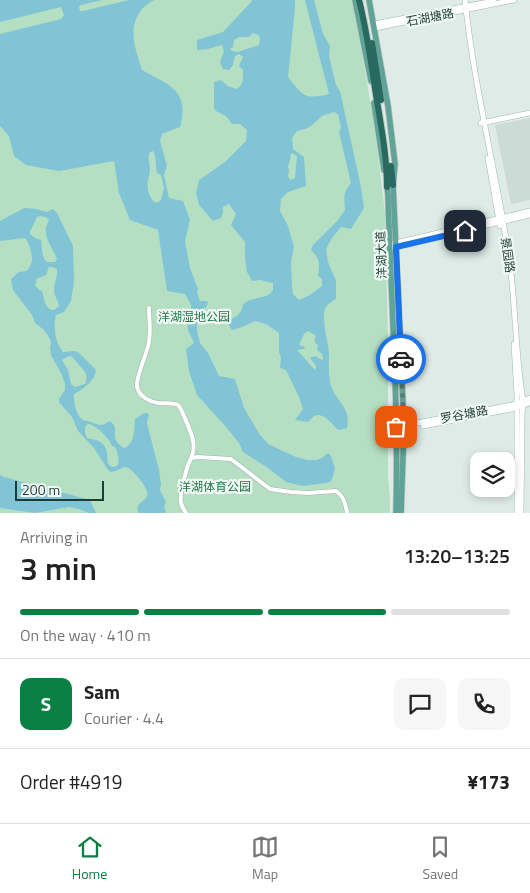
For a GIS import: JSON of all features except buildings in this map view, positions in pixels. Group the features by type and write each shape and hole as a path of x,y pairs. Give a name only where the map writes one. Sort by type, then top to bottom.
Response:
{"highway":[{"path":"359,0 386,140"},
{"path":"364,0 377,70 390,186"}],"main road":[{"name":"洋湖大道","path":"355,0 371,81 382,157 390,186 404,428 401,513"},
{"name":"洋湖大道","path":"369,0 392,135 395,164 390,186"},
{"name":"景园路","path":"463,0 483,124 511,275 520,404 519,513"},
{"name":"石湖塘路","path":"464,8 497,0"},
{"name":"石湖塘路","path":"374,26 514,0"},
{"path":"483,124 530,115"},
{"path":"501,220 530,211"},
{"path":"393,245 530,215"},
{"name":"洋湖大道","path":"393,245 397,429 396,513"},
{"name":"罗谷塘路","path":"520,404 530,398"},
{"name":"罗谷塘路","path":"397,429 530,403"}],"street":[{"path":"149,308 150,340 136,386 141,396 159,403 175,404 180,407 193,441 192,458 181,492 181,501 186,513"},
{"path":"192,458 230,459 270,488 308,493 336,491 346,505 347,513"}],"shaded area":[{"path":"530,118 530,200 511,204 495,125"}],"green space":[{"name":"洋湖湿地公园","path":"0,0 353,0 374,123 385,213 390,513 0,513"}],"water":[{"path":"0,0 103,0 81,5 79,7 80,11 83,11 129,0 154,0 138,14 134,29 135,45 142,70 175,90 182,105 180,127 162,134 160,141 167,166 164,175 169,198 183,201 190,220 185,241 190,268 198,289 197,292 200,301 208,301 207,306 199,314 197,322 200,343 208,353 219,376 235,379 244,408 260,435 268,444 307,460 322,458 328,453 331,456 335,469 331,481 303,486 286,482 243,452 239,443 227,428 197,395 189,371 186,349 194,343 188,330 187,319 191,311 191,305 185,294 167,291 158,230 130,220 119,193 114,161 59,171 26,165 14,156 9,136 0,126 0,34 61,19 64,15 61,7 0,22","holes":["153,151 157,173 161,175 164,188 161,200 157,203 153,201 148,192 149,154"]},
{"path":"295,0 288,77 303,94 314,97 329,94 305,0 314,0 323,34 330,46 329,56 336,85 340,91 361,187 364,208 351,229 341,227 326,249 328,262 336,281 336,299 329,303 324,314 329,350 329,378 334,392 346,410 348,421 347,428 338,430 321,415 314,416 308,422 295,420 303,409 286,370 280,368 279,333 266,324 255,321 232,330 226,321 238,316 243,304 271,293 273,283 260,280 252,281 247,272 245,242 231,225 236,214 229,204 223,207 221,218 213,221 199,205 196,193 199,180 225,162 246,141 247,130 240,124 232,124 226,116 214,108 214,82 221,80 228,86 237,89 243,81 243,70 239,66 243,57 239,54 235,56 233,65 229,70 223,69 220,62 224,51 222,45 197,50 197,40 223,32 252,1","holes":["253,33 258,35 260,38 259,45 238,52 230,49 233,47 234,40 239,37 249,37","334,112 338,114 341,128 339,132 351,183 345,195 345,210 337,221 313,245 311,250 319,262 318,276 322,279 322,286 299,300 293,294 291,262 294,247 288,226 280,211 281,199 288,192 306,186 304,157 293,149 292,138 297,131 314,124 322,116","291,153 297,156 295,178 291,180 288,176","308,331 316,336 317,350 322,354 322,360 315,356 310,358 316,366 315,370 297,350 304,349 305,347 299,345 304,334"]},
{"path":"24,208 47,212 53,209 57,213 73,246 74,282 71,301 64,312 56,315 56,339 63,352 75,351 79,353 96,370 91,381 74,394 77,412 84,420 100,425 109,421 113,424 116,441 124,448 132,440 135,419 144,413 149,415 147,422 159,470 160,490 166,502 164,506 166,513 138,513 139,504 147,496 142,482 128,468 124,467 111,472 108,470 94,448 78,431 72,417 59,402 65,390 65,384 51,355 50,339 44,330 35,323 32,315 13,290 11,279 19,272 27,271 31,264 30,248 25,238 0,241 0,221","holes":["37,217 46,217 49,220 46,227 46,235 57,259 55,262 47,262 43,254 41,240 30,234","49,267 57,269 54,290 59,306 54,310 49,309 45,303 42,291 35,285 36,279 46,275","71,356 85,371 87,378 85,384 75,387 71,384 68,370 62,360","86,425 92,425 99,430 115,447 118,457 117,466 112,467 108,464 106,449 103,444 87,438 85,432"]},
{"path":"0,475 90,500 96,513 89,513 69,507 35,513 0,508"}],"way so far":[{"path":"396,427 397,431 404,429 401,359"}],"route":[{"path":"401,359 396,247 465,231"}],"park label":[{"name":"洋湖体育公园","path":"215,486"}]}
